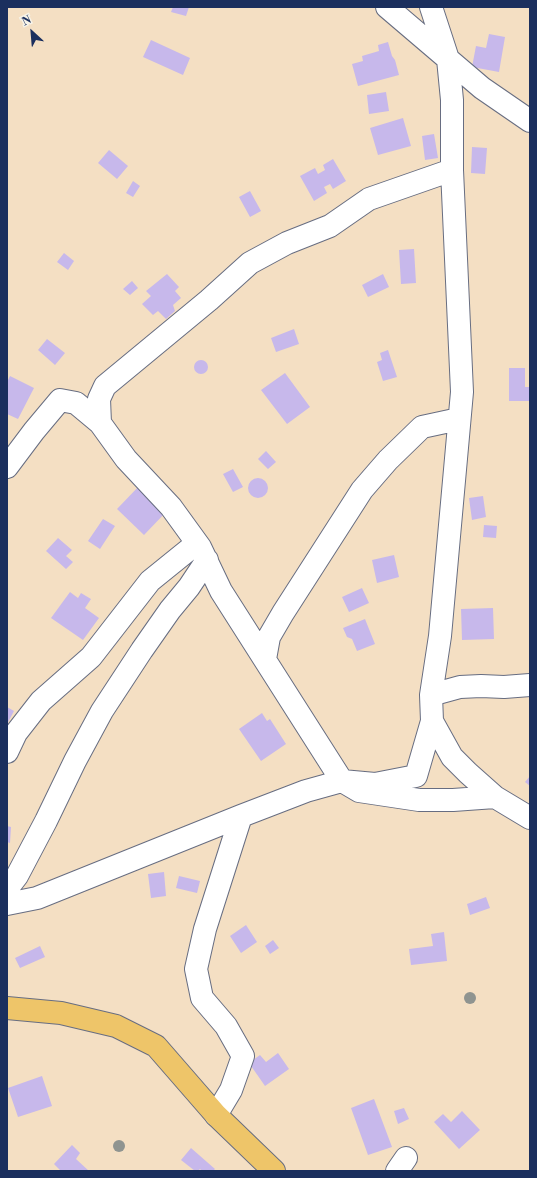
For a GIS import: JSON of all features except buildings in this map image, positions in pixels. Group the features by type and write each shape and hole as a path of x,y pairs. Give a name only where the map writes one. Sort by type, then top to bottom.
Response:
{"main road":[{"path":"7,1008 61,1014 116,1026 156,1046 216,1115 274,1171"}],"street":[{"path":"388,7 482,88 530,121"},
{"path":"7,904 37,898 306,791 342,781 375,784 416,776 432,721 431,695 440,636 462,392 452,170 452,100 448,59 431,7"},
{"path":"100,423 99,399 105,386 203,305 250,263 287,243 330,226 369,199 452,170"},
{"path":"7,467 60,400 76,404 100,423 126,459 171,507 202,552 221,590 342,781 359,791 419,800 453,800 495,797"},
{"path":"265,659 270,637 283,613 362,490 388,460 422,427 459,420"},
{"path":"7,752 16,733 41,701 91,658 150,581 202,552"},
{"path":"7,888 16,876 46,821 75,761 102,711 170,610 189,587 202,552"},
{"path":"431,695 460,687 504,687 530,685"},
{"path":"432,721 452,757 468,773 495,797 530,818"},
{"path":"216,1115 231,1090 243,1056 226,1026 202,998 196,969 205,929 241,816"}]}
